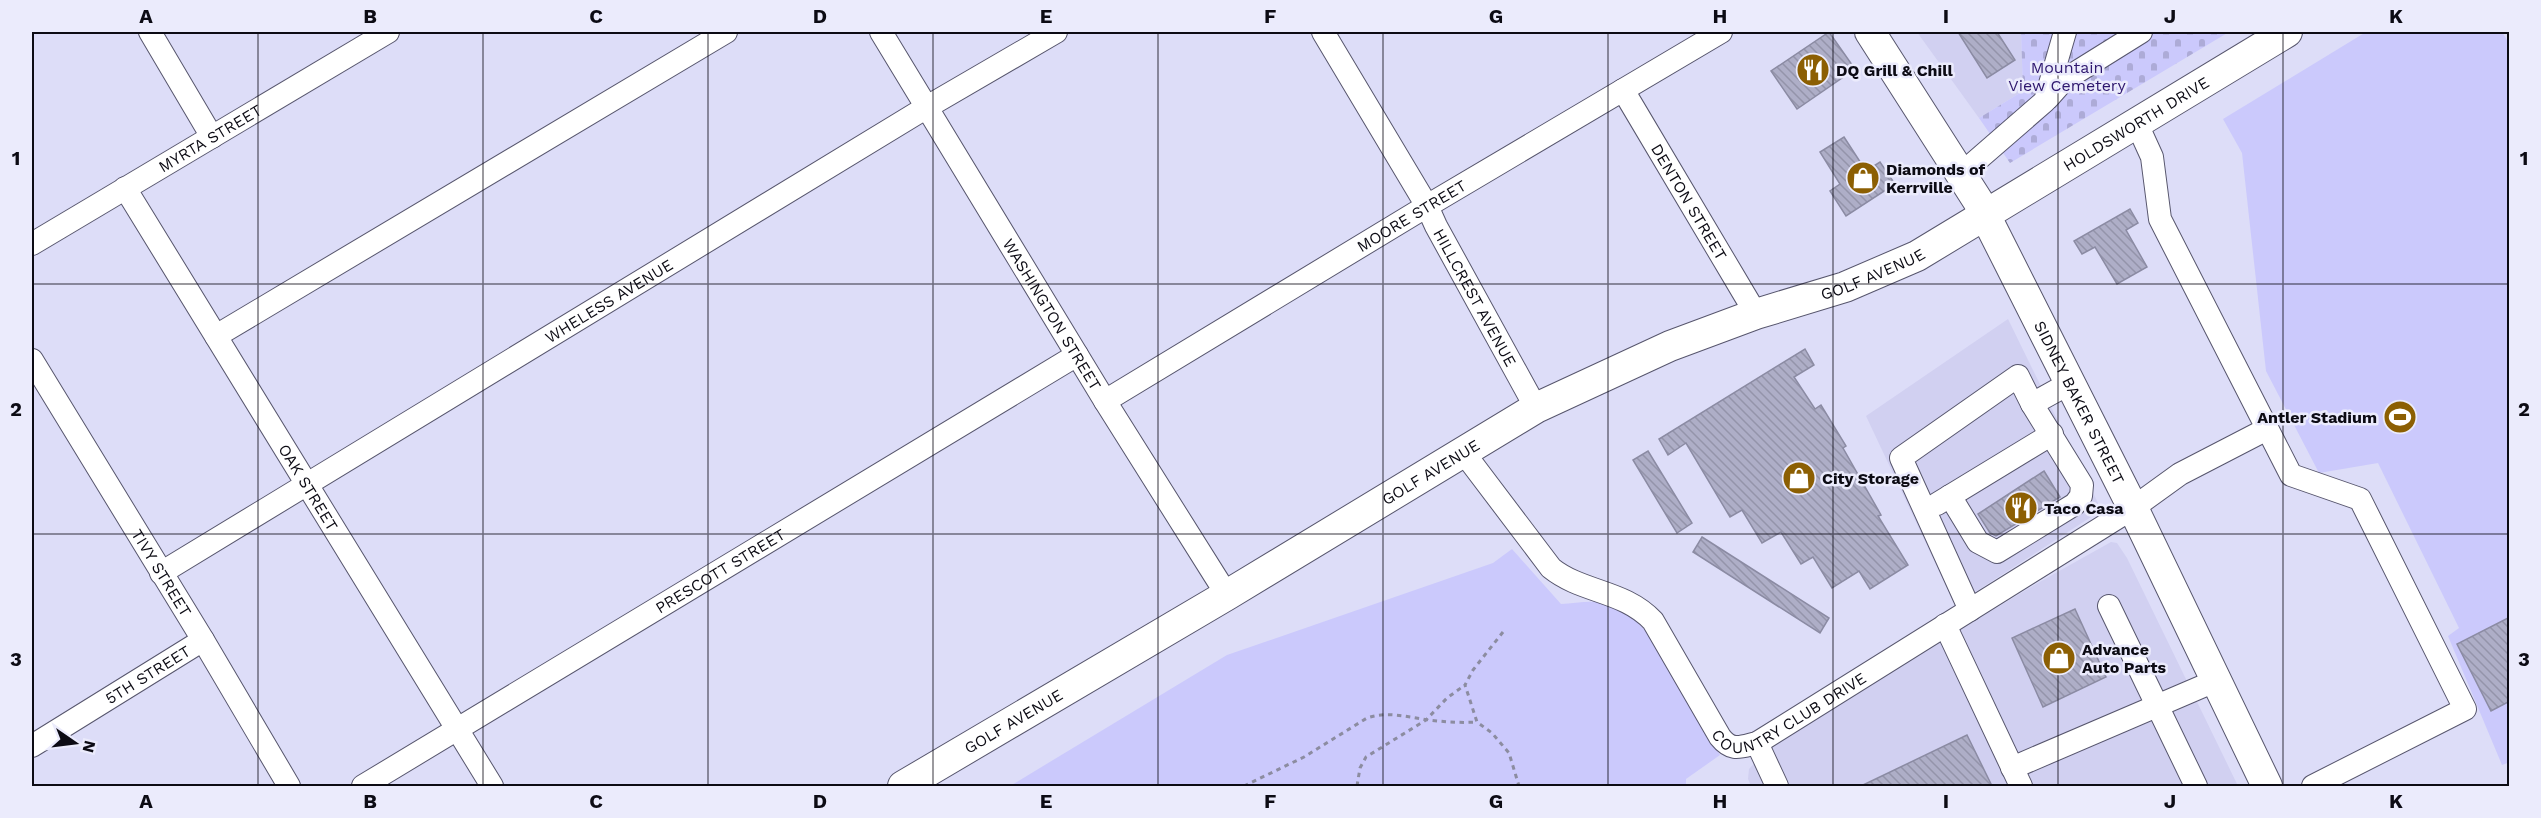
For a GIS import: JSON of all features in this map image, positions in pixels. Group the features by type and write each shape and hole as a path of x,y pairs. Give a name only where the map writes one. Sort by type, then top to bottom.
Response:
{"main road":[{"name":"SIDNEY BAKER STREET","path":"1870,32 1985,215 2133,508 2267,786"},
{"name":"HOLDSWORTH DRIVE","path":"1985,215 2287,32"},
{"name":"GOLF AVENUE","path":"903,786 1227,595 1536,408 1670,346 1756,314 1845,287 1917,256 1985,215"}],"street":[{"path":"150,32 212,137"},
{"name":"MYRTA STREET","path":"32,244 388,32"},
{"path":"216,336 726,32"},
{"name":"WASHINGTON STREET","path":"881,32 1105,401 1227,595"},
{"name":"WHELESS AVENUE","path":"160,573 927,107 1056,32"},
{"name":"HILLCREST AVENUE","path":"1323,32 1427,206 1536,408"},
{"name":"MOORE STREET","path":"1105,401 1427,206 1721,32"},
{"path":"2045,101 2065,32"},
{"path":"1960,174 2045,101 2064,80 2141,32"},
{"name":"DENTON STREET","path":"1623,90 1756,314"},
{"path":"2136,124 2152,158 2160,219 2291,476 2360,499 2465,709 2313,786"},
{"name":"OAK STREET","path":"125,188 492,786"},
{"name":"PRESCOTT STREET","path":"363,786 1077,355"},
{"name":"TIVY STREET","path":"32,360 289,786"},
{"path":"1950,496 1978,542 1997,552 2075,504 2081,496 2082,485 2032,404 2018,376 1901,458 1970,610"},
{"path":"2032,404 2070,383"},
{"name":"COUNTRY CLUB DRIVE","path":"1464,453 1551,568 1564,578 1634,604 1653,621 1726,745 1734,748 1757,743 2133,508 2180,474 2267,429"},
{"path":"1925,512 2052,434"},
{"path":"2054,517 2072,546"},
{"path":"2109,606 2196,786"},
{"path":"1945,625 2017,777 2156,706 2215,681"},
{"name":"5TH STREET","path":"32,746 203,640"},
{"path":"1757,743 1777,786"}],"path":[{"path":"1357,786 1360,768 1366,757 1426,720 1447,698 1465,685 1473,670 1503,632"},
{"path":"1465,685 1477,722 1492,733 1509,753 1520,786"},
{"path":"1244,786 1304,757 1367,718 1378,714 1395,714 1457,723 1477,722"}],"shaded area":[{"path":"1917,32 2021,32 2023,91 1979,118"},
{"path":"2008,319 2098,503 2091,517 1955,605 1866,416"},
{"path":"2111,542 2117,543 2127,558 2238,786 1751,786 1748,779 1749,769 1776,740 2036,584"}],"green space":[{"name":"Mountain View Cemetery","path":"2021,32 2229,32 2010,163 1979,118 2023,91"},
{"name":"Antler Stadium","path":"2366,32 2502,32 2509,43 2510,762 2502,765 2448,636 2459,628 2378,463 2319,473 2266,371 2242,153 2223,119"},
{"path":"1512,549 1561,604 1604,603 1634,620 1652,638 1720,755 1686,779 1686,786 1010,786 1227,655 1493,563"}],"building":[{"name":"DQ Grill & Chill","path":"1829,32 1855,69 1797,109 1771,71"},
{"path":"1958,32 1997,32 2015,60 1987,78"},
{"name":"Diamonds of Kerrville","path":"1844,137 1866,171 1880,162 1895,184 1846,216 1830,191 1840,184 1820,152"},
{"path":"2130,209 2138,223 2126,230 2147,267 2117,284 2095,247 2082,254 2074,241"},
{"path":"1805,349 1814,365 1794,377 1815,409 1821,405 1846,446 1843,448 1881,515 1878,516 1908,565 1870,589 1859,571 1832,588 1813,557 1801,564 1781,532 1762,543 1742,510 1730,517 1686,443 1668,455 1659,439"},
{"path":"1648,451 1692,523 1677,533 1633,460"},
{"name":"Taco Casa","path":"2044,471 2060,497 1996,536 1990,533 1978,514"},
{"path":"1702,537 1829,618 1820,633 1693,552"},
{"name":"Advance Auto Parts","path":"2075,609 2106,677 2043,707 2012,638"},
{"path":"2510,617 2510,701 2491,711 2457,644"},
{"path":"1967,735 1992,786 1861,786"}],"place":[{"name":"DQ Grill & Chill","path":"1813,70"},
{"name":"Diamonds of Kerrville","path":"1863,178"},
{"name":"Antler Stadium","path":"2400,417"},
{"name":"City Storage","path":"1799,478"},
{"name":"Taco Casa","path":"2021,508"},
{"name":"Advance Auto Parts","path":"2059,658"}]}
